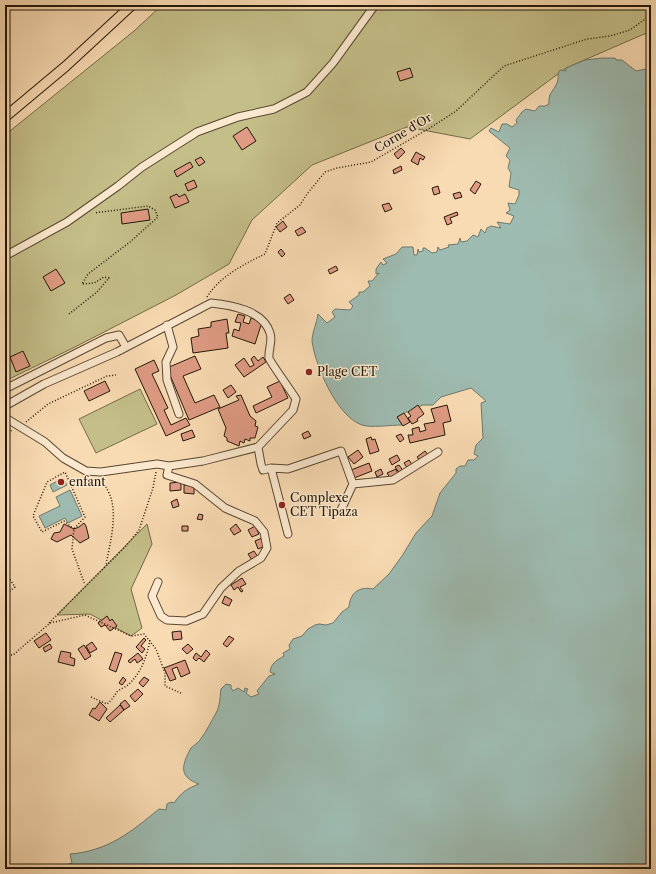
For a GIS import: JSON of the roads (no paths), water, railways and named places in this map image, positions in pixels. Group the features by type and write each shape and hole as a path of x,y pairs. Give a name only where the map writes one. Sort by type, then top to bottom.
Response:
{"main road":[{"path":"5,117 66,66 132,5"}],"street":[{"path":"5,256 67,222 142,167 197,132 238,117 274,110 307,92 333,63 375,5"},
{"path":"5,406 44,384 126,347 200,307 211,303 223,304 246,310 264,320 271,334 269,358 296,399 293,410 258,447 203,461 169,466 157,464 98,472 86,471 63,458 44,442 9,420"},
{"path":"167,325 173,347 166,362 167,380 179,414"},
{"path":"5,388 106,338 119,335 126,347"},
{"path":"258,447 263,470 271,468 288,469 341,451 353,484 341,510"},
{"path":"353,484 393,480 438,452"},
{"path":"158,582 152,596 161,616 168,620 186,621 203,614 221,588 239,571 261,558 268,548 264,532 255,521 225,508 195,484 167,475 169,466"},
{"path":"271,468 288,534"}],"water":[{"path":"615,58 616,60 622,60 636,71 651,68 651,869 54,869 72,863 70,854 96,849 129,833 159,809 166,810 167,804 171,802 174,803 185,791 199,784 188,778 185,774 185,760 191,748 202,737 217,710 220,701 221,689 226,684 231,685 233,691 238,688 244,692 245,688 248,689 246,693 251,697 259,694 257,691 269,676 275,674 270,672 273,664 284,656 283,653 290,649 289,645 293,639 302,636 308,629 315,625 326,625 333,623 342,612 349,607 353,594 363,589 373,589 389,574 416,533 432,516 440,493 456,473 456,469 460,466 465,466 468,460 474,460 478,456 474,454 476,445 483,438 481,403 486,401 471,388 441,397 433,405 422,405 412,412 406,412 398,418 402,425 366,426 353,420 344,412 329,389 314,351 312,341 318,314 327,323 335,317 332,312 335,309 350,310 353,306 349,302 359,295 359,292 363,292 370,286 368,281 372,281 379,273 376,274 376,269 381,262 383,265 387,263 383,259 396,254 402,247 413,247 414,255 417,255 418,249 419,252 423,251 423,248 432,253 437,252 438,247 440,250 449,247 448,245 458,244 460,238 461,242 467,241 473,235 478,237 481,229 485,233 487,228 491,226 501,228 497,222 510,224 514,216 506,213 510,210 508,203 515,204 519,195 519,190 509,187 511,173 508,168 510,160 506,156 510,148 489,131 491,128 499,132 502,124 507,124 512,127 517,123 516,120 526,109 535,111 539,106 549,104 550,95 557,83 560,70 566,71 566,68 585,60"},
{"name":"enfant","path":"63,478 67,485 53,492 50,485"},
{"path":"70,490 82,516 68,523 65,518 45,528 39,516 60,506 56,497"}],"place":[{"name":"Plage CET","path":"309,372"},
{"name":"enfant","path":"61,482"},
{"name":"Complexe CET Tipaza","path":"282,505"}]}
